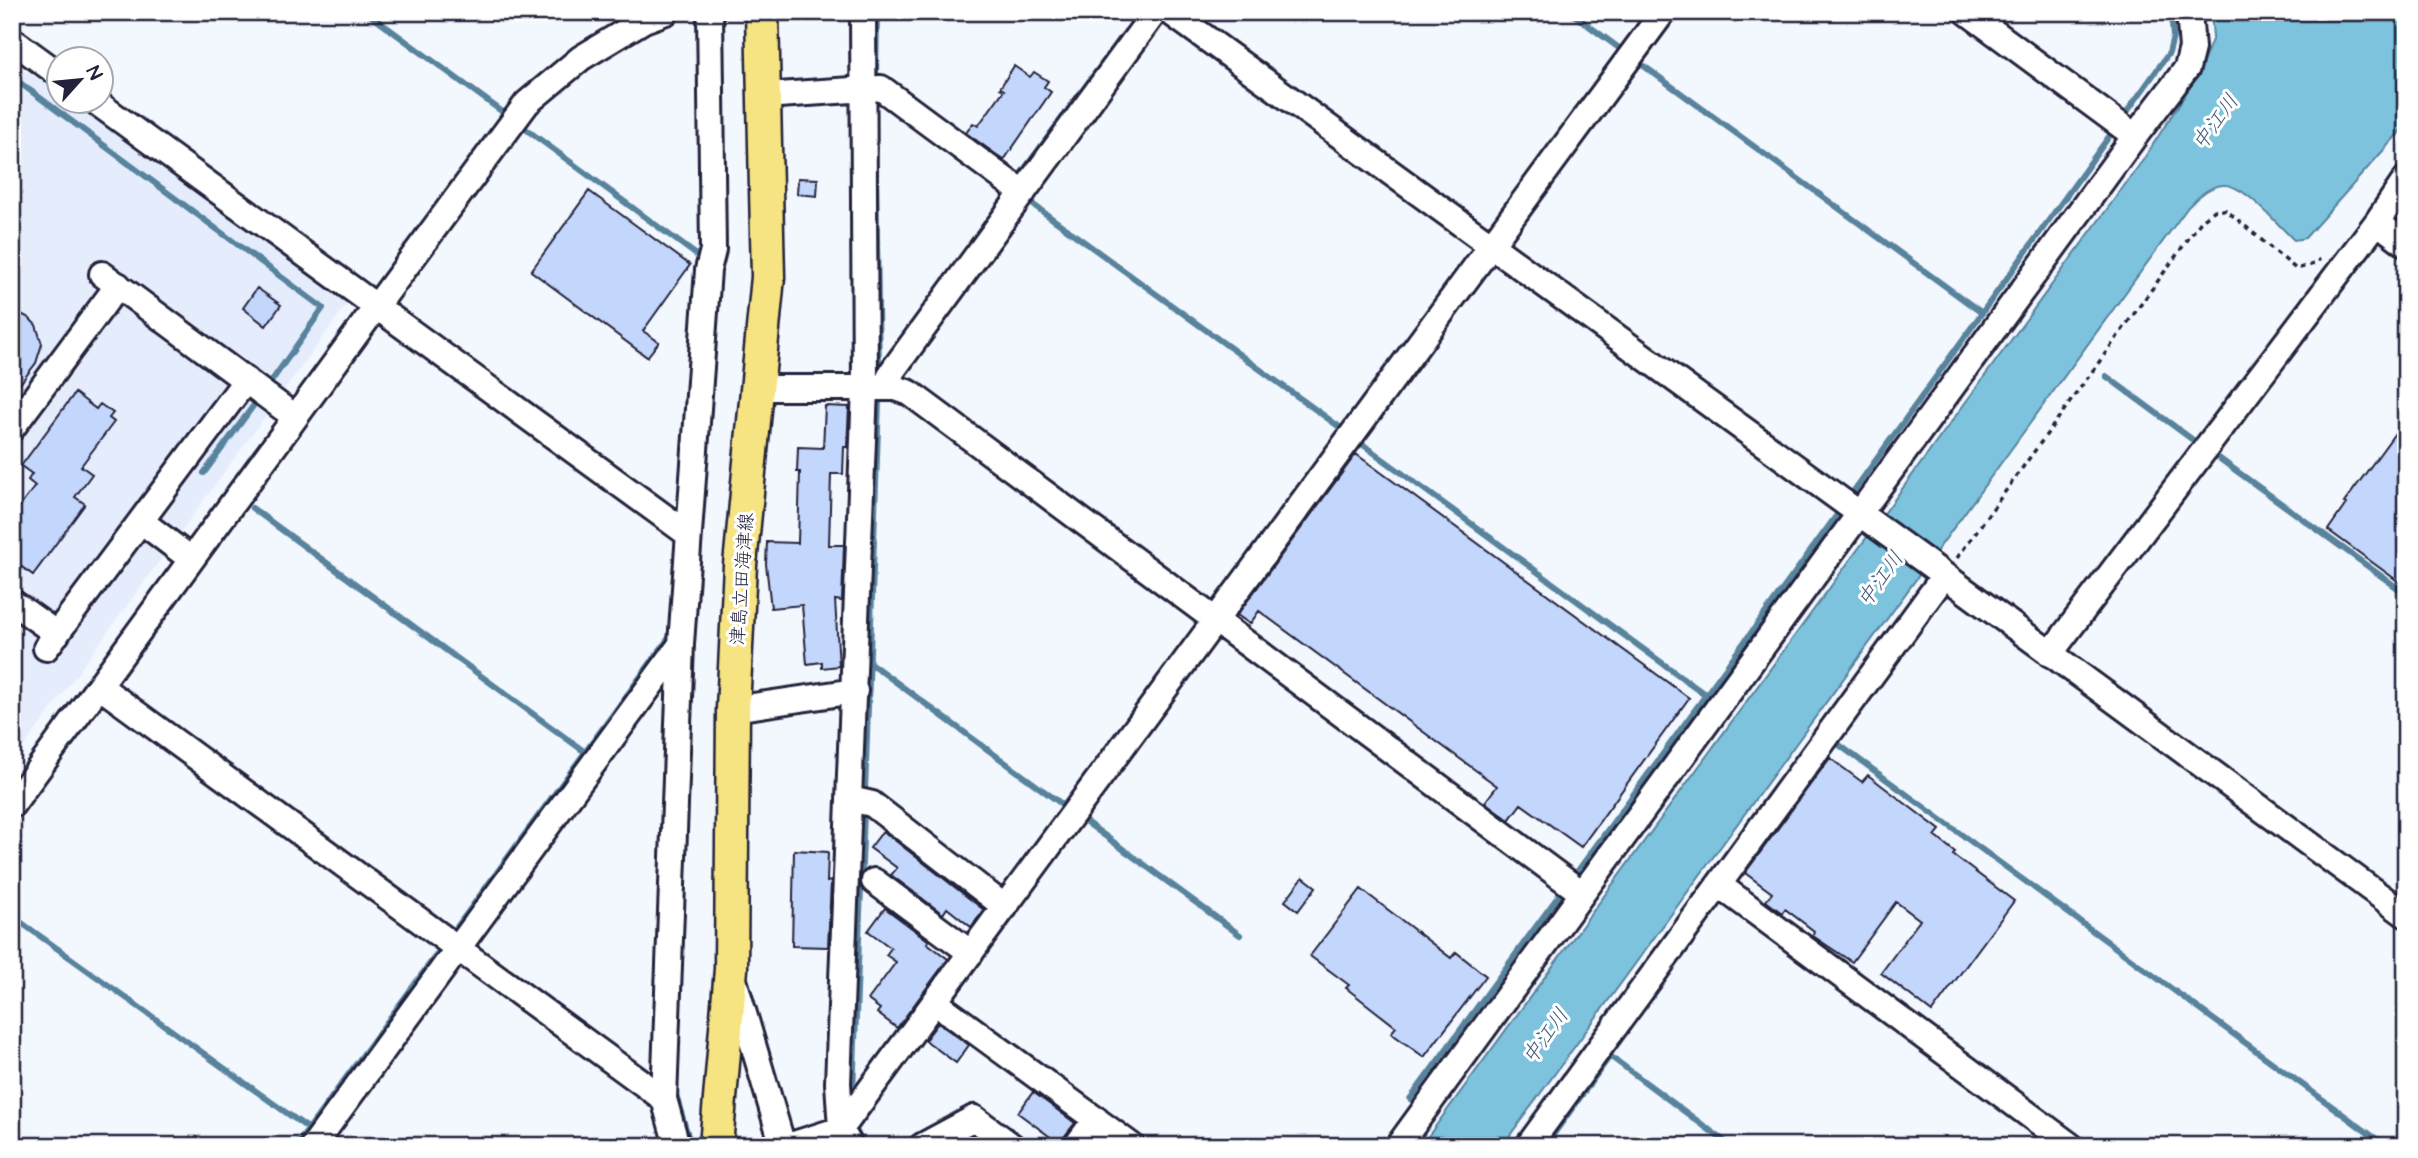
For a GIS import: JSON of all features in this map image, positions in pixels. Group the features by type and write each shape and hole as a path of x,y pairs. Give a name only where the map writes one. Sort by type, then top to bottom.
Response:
{"main road":[{"name":"津島立田海津線","path":"716,1146 731,969 733,709 740,565 768,278 762,12"}],"street":[{"path":"12,805 527,103 581,58 644,20 666,12"},
{"path":"677,1146 664,1099 681,644 708,271 713,250 710,12"},
{"path":"846,1137 838,1083 855,691 874,388 862,89 863,12"},
{"path":"874,388 893,370 1155,12"},
{"path":"1171,12 2406,915"},
{"path":"731,969 785,1146 846,1137 935,1002 1662,12"},
{"path":"1967,12 2135,136"},
{"path":"1398,1146 1582,893 1864,518 2135,136 2187,68 2192,48 2189,12"},
{"path":"12,40 23,53 46,67"},
{"path":"764,96 881,88 1023,193"},
{"path":"115,116 688,534"},
{"path":"2050,654 2377,222 2406,178"},
{"path":"2377,222 2406,244"},
{"path":"12,428 110,279 295,416"},
{"path":"15,609 51,641 246,380"},
{"path":"757,388 896,388 910,393 1582,893"},
{"path":"141,521 191,559"},
{"path":"1528,1146 1719,885 1938,571"},
{"path":"313,1146 681,644"},
{"path":"99,686 664,1099"},
{"path":"733,709 855,691"},
{"path":"850,799 872,804 1005,907"},
{"path":"874,881 971,953"},
{"path":"1719,885 2071,1146"},
{"path":"935,1002 1132,1146"},
{"path":"922,1146 974,1118 1012,1146"},
{"path":"1076,1146 1096,1119"}],"path":[{"path":"1938,571 2202,220 2215,210 2226,210 2296,269 2314,264 2324,255"}],"shaded area":[{"path":"12,66 46,79 46,116 97,116 350,300 12,763"}],"water":[{"name":"中江川","path":"2211,12 2406,12 2406,125 2305,238 2294,240 2252,199 2233,187 2215,187 2188,207 1502,1146 1421,1146 2143,160 2199,73 2213,37"}],"building":[{"path":"1014,66 1030,77 1034,72 1048,81 1044,87 1051,92 1004,160 966,133 973,123 978,126 1004,90 1000,88"},
{"path":"798,178 818,179 817,196 797,194"},
{"path":"589,191 690,265 643,331 659,342 647,357 531,271"},
{"path":"257,288 281,305 266,326 243,308"},
{"path":"12,309 36,325 42,344 36,363 12,394"},
{"path":"75,393 96,409 100,404 113,413 109,418 114,422 81,466 92,474 75,497 85,504 33,575 12,560 12,517 35,486 28,480 32,474 21,466"},
{"path":"825,406 849,407 843,474 831,474 829,545 844,545 842,601 835,600 839,666 822,668 822,662 807,664 802,605 771,608 766,564 767,542 798,543 798,447 823,448"},
{"path":"2406,418 2406,587 2328,530 2346,504 2344,503"},
{"path":"1356,454 1689,698 1581,847 1521,804 1509,820 1485,802 1497,786 1259,611 1250,624 1237,615"},
{"path":"1830,758 1862,782 1868,775 1940,830 1935,836 1955,852 1953,855 2014,901 1932,1012 1881,973 1920,920 1896,902 1852,962 1813,936 1814,931 1785,909 1782,913 1766,901 1772,893 1745,873"},
{"path":"883,831 984,910 971,927 947,908 943,914 891,875 897,868 870,848"},
{"path":"794,850 828,852 827,882 831,881 828,947 792,946"},
{"path":"1303,877 1316,887 1298,911 1285,901"},
{"path":"1361,889 1451,958 1456,952 1486,976 1424,1057 1391,1033 1396,1027 1346,988 1349,985 1310,956"},
{"path":"885,908 948,959 897,1028 877,1013 880,1009 868,1000 896,962 886,955 891,948 868,931"},
{"path":"938,1023 969,1045 956,1063 925,1040"},
{"path":"1033,1092 1075,1123 1064,1137 1061,1146 1048,1146 1053,1139 1018,1113"}],"waterway":[{"path":"366,12 504,113"},
{"path":"876,80 877,12"},
{"path":"1570,12 1623,51"},
{"path":"2124,116 2169,53 2173,37 2171,12"},
{"path":"1017,179 1126,31"},
{"path":"1637,61 1982,313"},
{"path":"12,77 323,308 268,386"},
{"path":"527,130 702,259"},
{"path":"1850,496 2113,131"},
{"path":"876,167 879,373"},
{"path":"1028,201 1345,431"},
{"path":"2106,376 2197,443"},
{"path":"204,473 259,398"},
{"path":"865,791 879,400"},
{"path":"1358,441 1706,695"},
{"path":"2209,451 2406,594"},
{"path":"252,508 585,752"},
{"path":"1574,876 1839,512"},
{"path":"451,935 671,635"},
{"path":"870,663 1063,805"},
{"path":"1838,744 2386,1146"},
{"path":"853,1093 864,811"},
{"path":"1082,819 1240,935"},
{"path":"1410,1099 1562,891"},
{"path":"12,916 309,1129"},
{"path":"296,1146 439,951"},
{"path":"1545,1146 1610,1056 1731,1146"},
{"path":"675,1092 691,1146"},
{"path":"856,1130 864,1146"}]}
